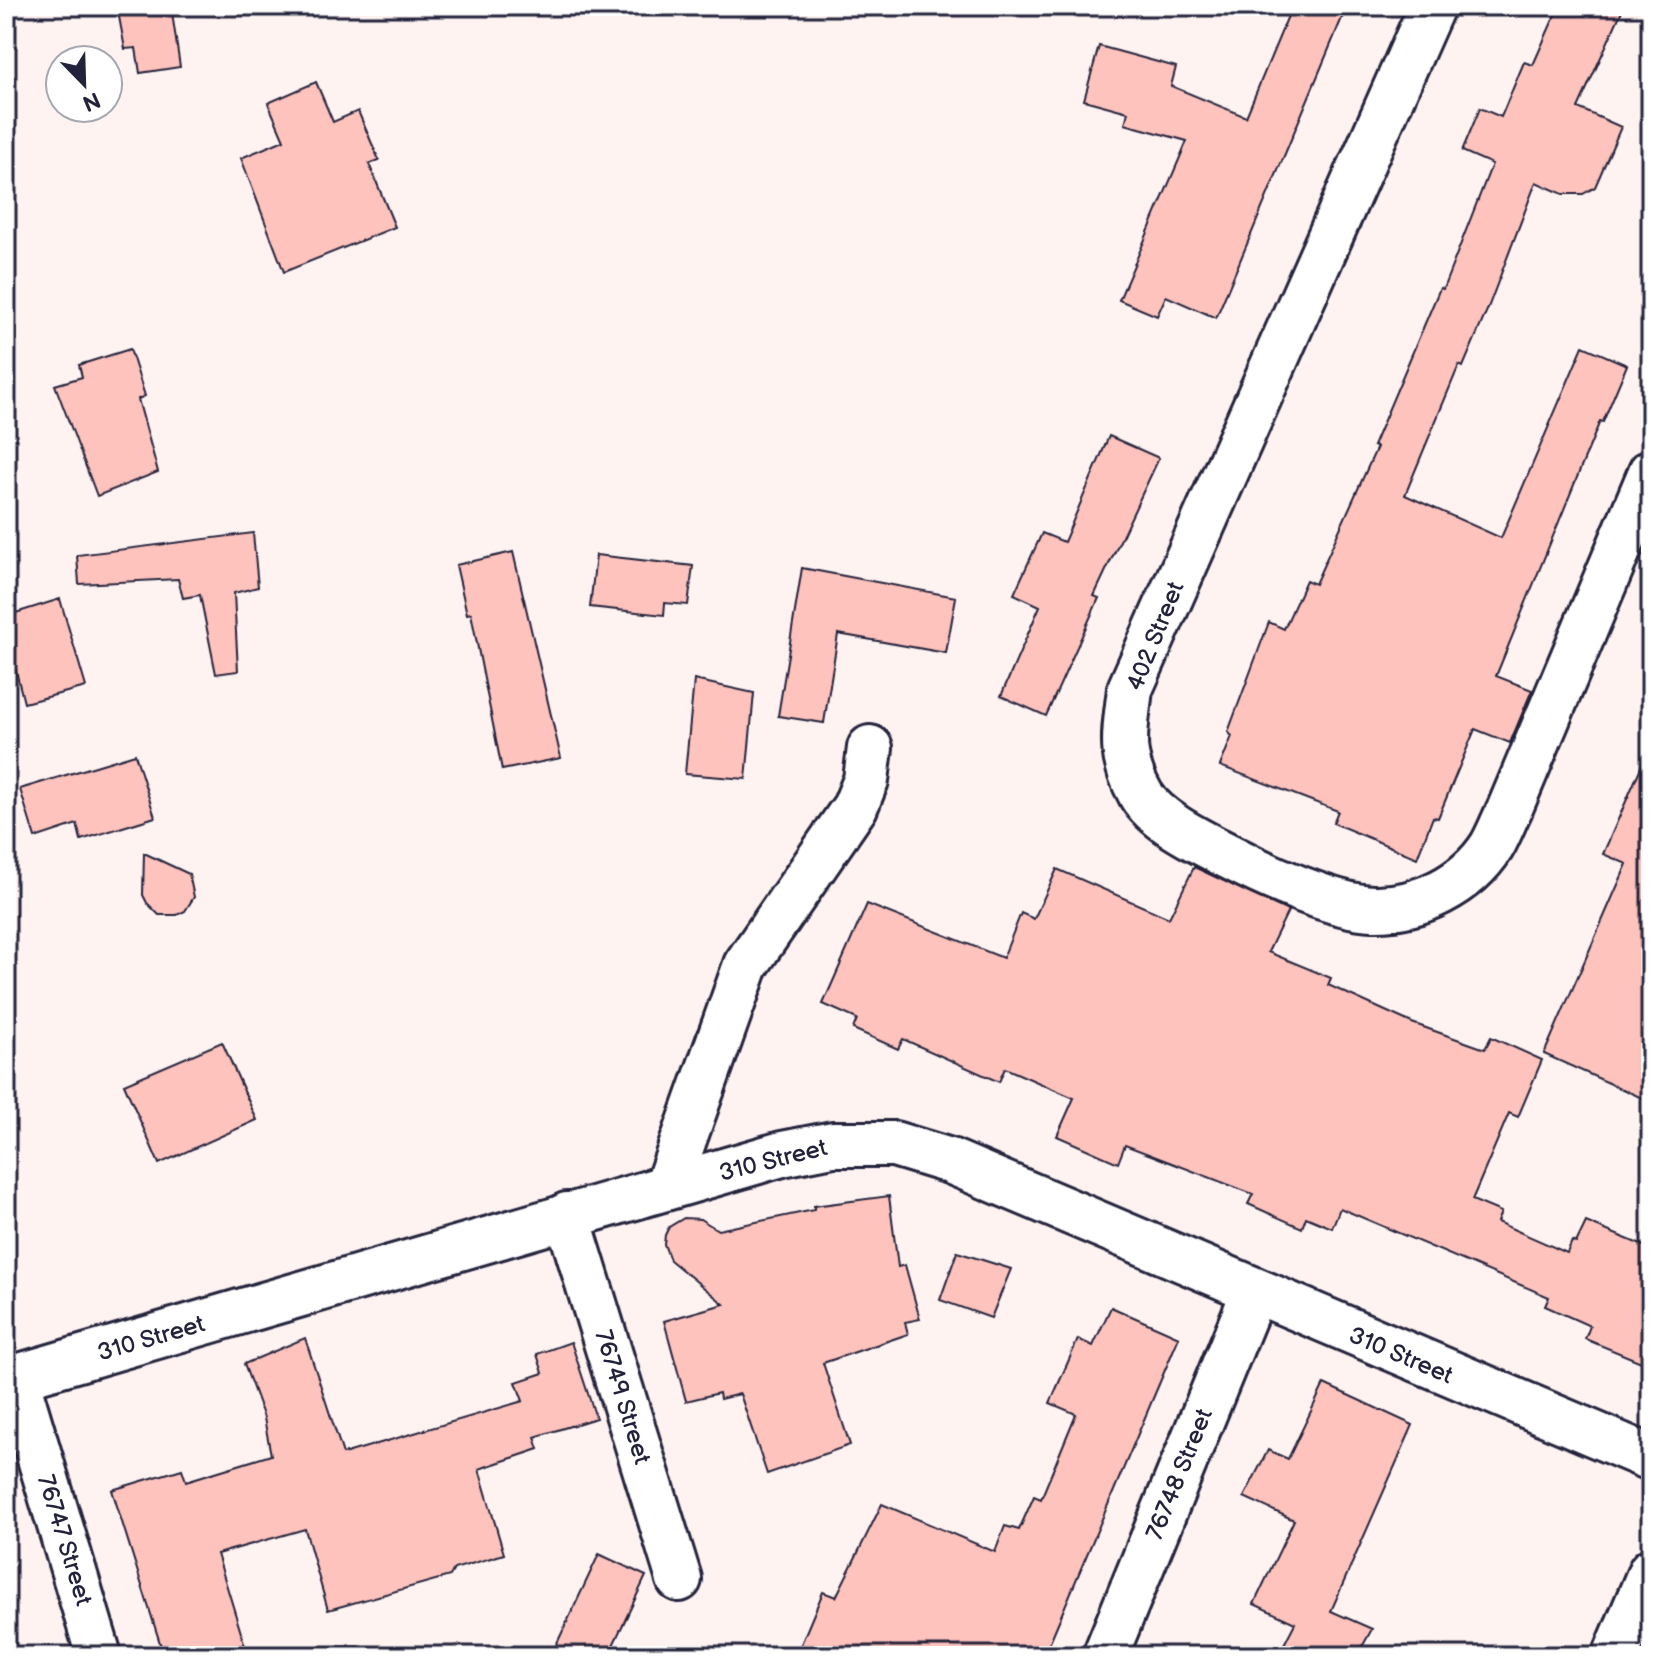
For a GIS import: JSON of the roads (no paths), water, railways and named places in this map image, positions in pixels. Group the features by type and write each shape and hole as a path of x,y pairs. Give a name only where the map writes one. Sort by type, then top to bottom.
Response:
{"street":[{"name":"402 Street","path":"1432,6 1130,689 1123,750 1142,797 1182,832 1252,869 1322,896 1372,908 1426,900 1462,879 1491,847 1510,808 1651,472"},
{"path":"667,1187 746,965 855,807 866,780 870,748"},
{"name":"310 Street","path":"11,1379 782,1154 833,1144 894,1144 950,1161 1651,1458"},
{"name":"76749 Street","path":"567,1215 679,1579"},
{"name":"76748 Street","path":"1105,1656 1254,1292"},
{"name":"76747 Street","path":"11,1379 99,1656"},
{"path":"1615,1656 1651,1571"}]}
